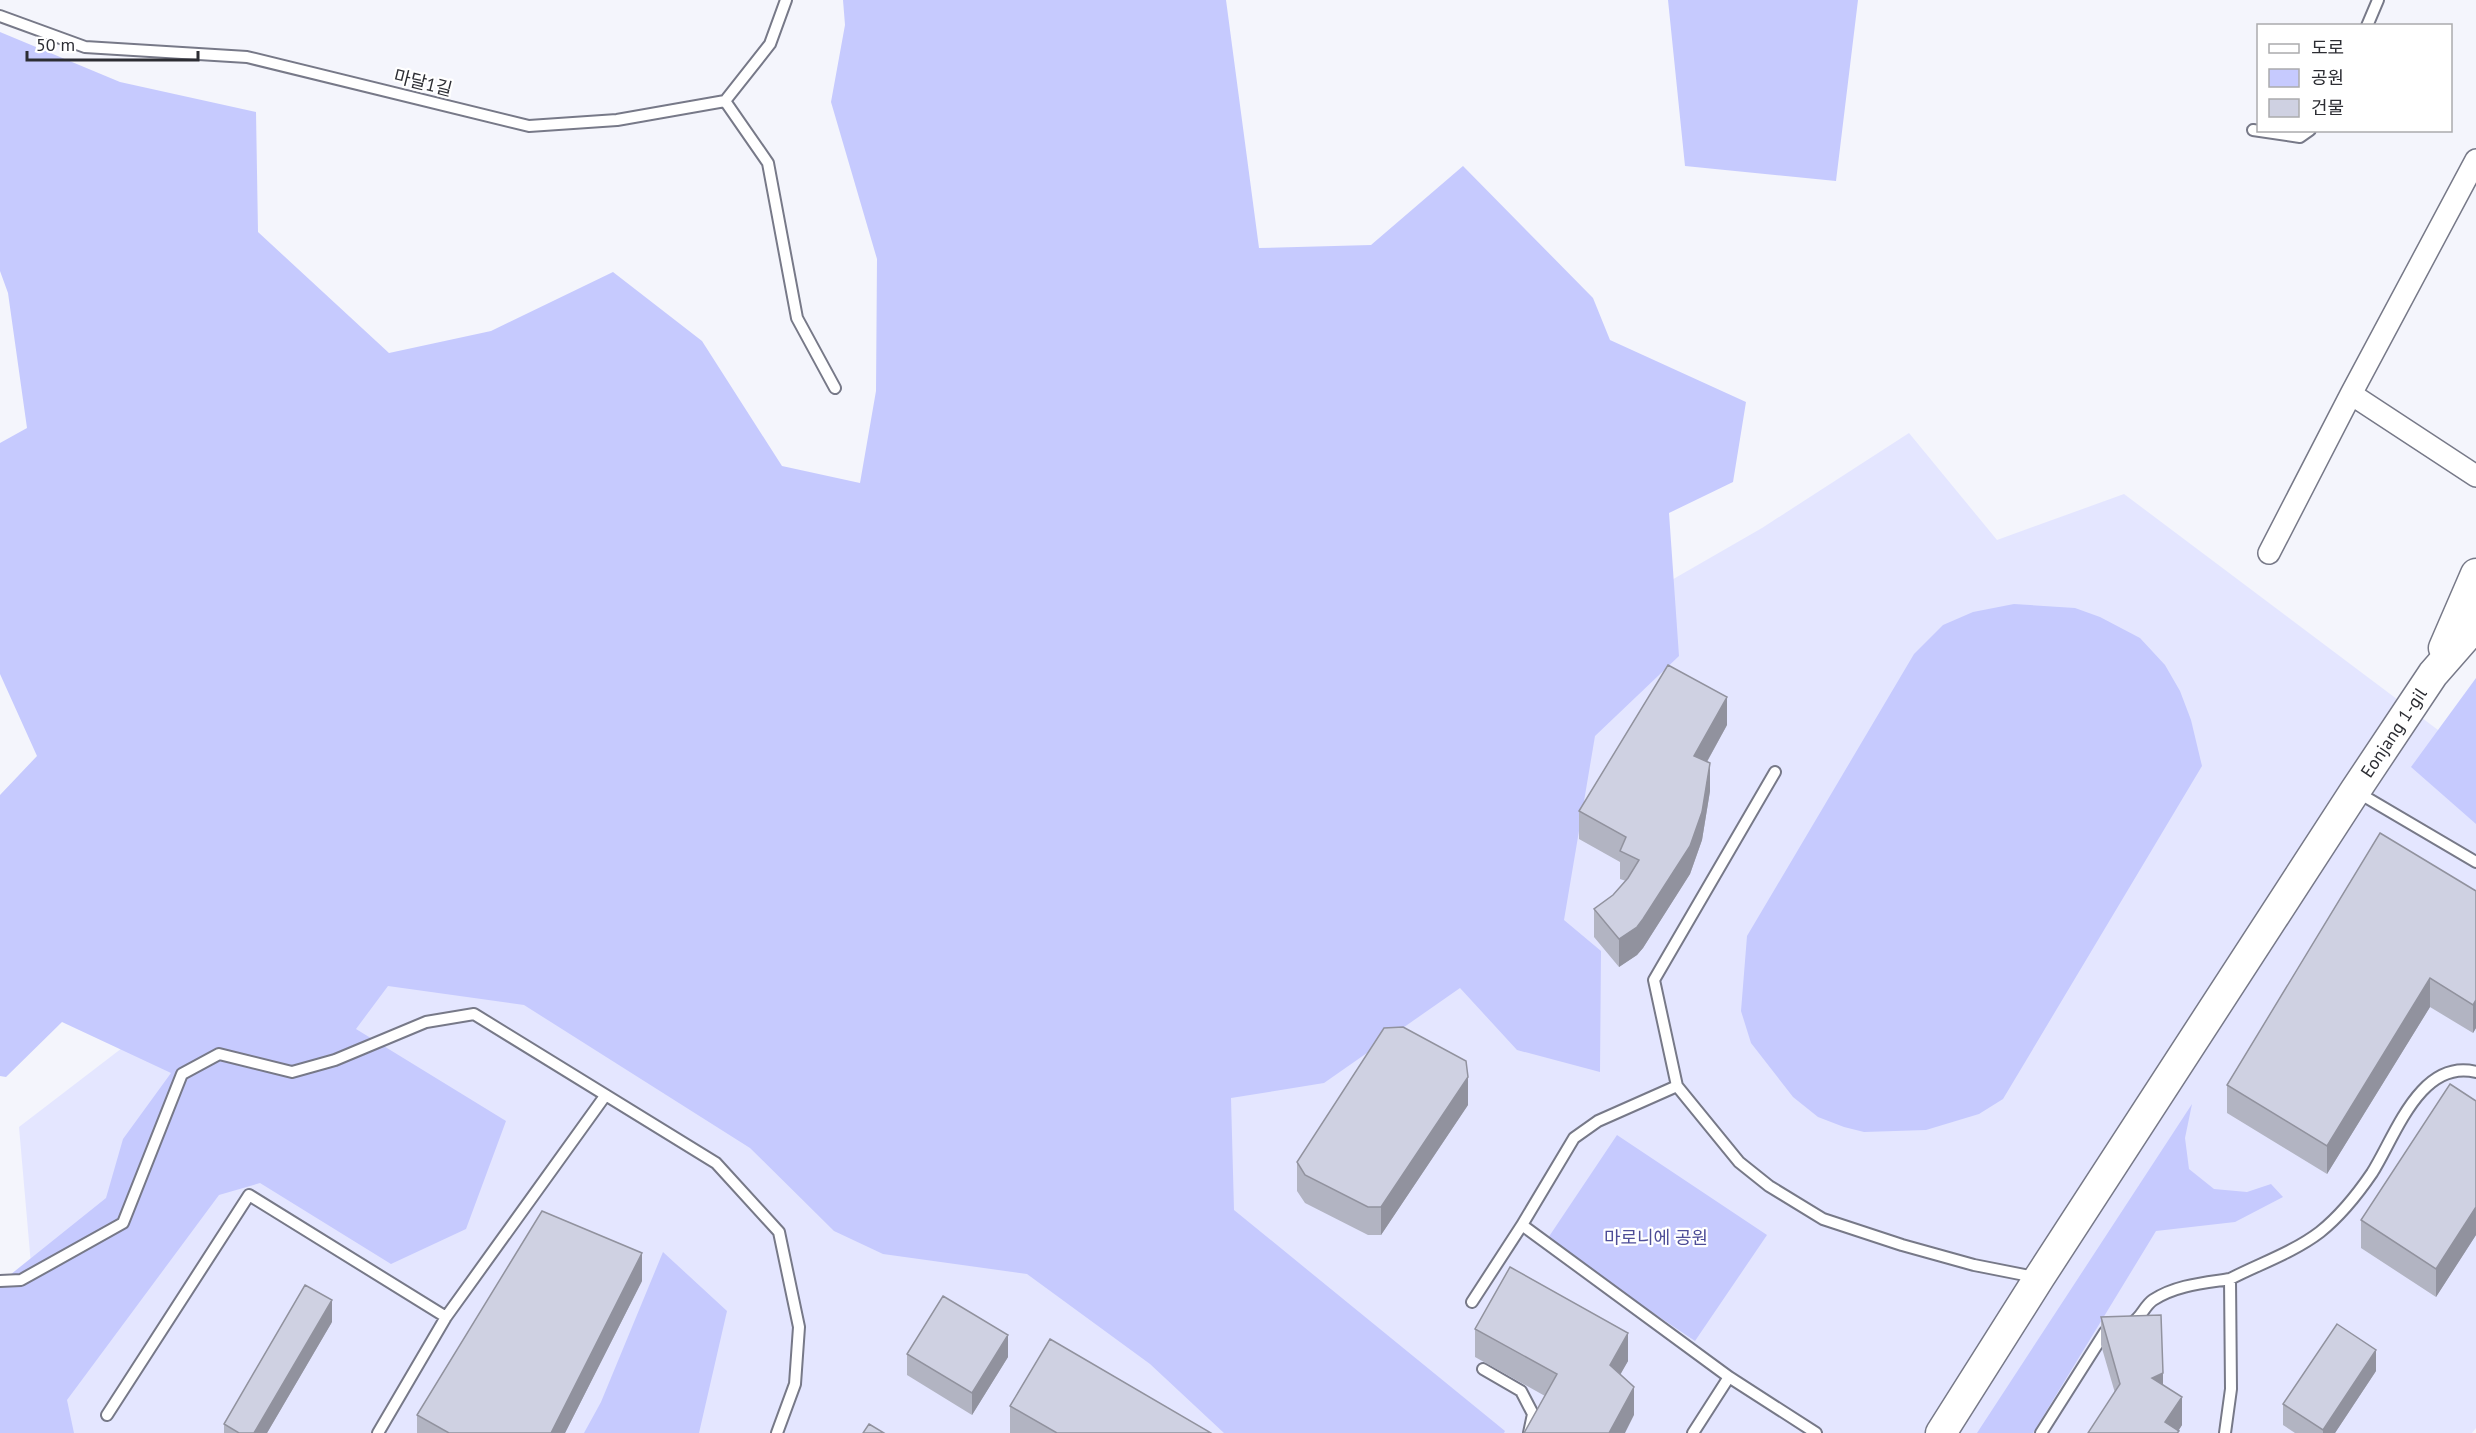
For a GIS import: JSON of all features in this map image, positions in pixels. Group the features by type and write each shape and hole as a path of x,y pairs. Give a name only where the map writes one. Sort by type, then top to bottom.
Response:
{"street":[{"path":"2269,553 2476,160"},
{"path":"2351,394 2476,476"},
{"name":"Eonjang 1-gil","path":"2433,674 2476,574"},
{"name":"Eonjang 1-gil","path":"1941,1433 2038,1278 2355,791 2433,674 2476,625"}],"lane":[{"path":"786,0 770,44 725,101 768,163 797,318 835,388"},
{"path":"2368,24 2378,0"},
{"name":"마달1길","path":"0,16 85,48 246,57 529,126 617,120 725,101"},
{"path":"2253,130 2257,131"},
{"path":"2266,132 2300,137 2307,132"},
{"path":"1775,772 1654,980 1677,1086 1739,1162 1769,1186 1823,1219 1912,1248 1974,1265 2038,1278"},
{"path":"2355,791 2476,862"},
{"path":"0,1281 21,1280 123,1223 182,1074 219,1054 292,1072 335,1060 426,1022 474,1014 716,1163 779,1232 799,1327 795,1384 777,1433"},
{"path":"2042,1433 2105,1332 2135,1321 2151,1301 2164,1294 2188,1285 2230,1279 2319,1233 2346,1207 2366,1181 2406,1110 2428,1087 2448,1072 2466,1070 2476,1072"},
{"path":"1472,1302 1575,1138 1598,1121 1677,1086"},
{"path":"378,1433 446,1317 605,1096"},
{"path":"107,1415 249,1195 446,1317"},
{"path":"1522,1225 1729,1377 1816,1433"},
{"path":"2226,1433 2231,1389 2230,1279"},
{"path":"1483,1369 1521,1391 1533,1414 1529,1433"},
{"path":"1693,1433 1729,1377"}],"shaded area":[{"path":"1909,433 1997,540 2124,494 2450,739 2476,702 2476,1428 2472,1433 59,1433 42,1391 19,1127 156,1022 1498,680 1762,528"}],"green space":[{"path":"843,0 1226,0 1259,248 1371,245 1463,166 1593,298 1610,340 1746,402 1733,482 1669,513 1679,656 1595,736 1564,920 1601,951 1600,1072 1517,1050 1460,988 1324,1083 1231,1098 1234,1210 1505,1431 1504,1433 1224,1433 1150,1364 1027,1274 883,1254 834,1231 750,1148 524,1005 388,986 356,1029 506,1121 466,1229 391,1264 260,1183 219,1195 67,1400 74,1433 0,1433 0,1283 106,1198 123,1139 171,1073 62,1022 6,1077 0,1076 0,795 37,756 0,674 0,443 27,428 8,293 0,271 0,32 120,82 256,112 258,232 389,353 491,331 613,272 702,341 782,466 860,483 876,391 877,259 831,102 845,25"},
{"path":"1668,0 1858,0 1836,181 1685,166"},
{"path":"2014,604 2075,608 2100,617 2140,638 2165,665 2180,691 2191,720 2202,766 2003,1099 1979,1114 1926,1130 1864,1132 1844,1127 1818,1117 1793,1097 1751,1043 1741,1011 1747,936 1914,654 1943,625 1973,612"},
{"path":"2476,678 2476,824 2411,767"},
{"path":"2192,1104 2185,1138 2189,1169 2214,1189 2247,1192 2271,1184 2283,1197 2235,1222 2156,1231 2033,1433 1977,1433"},
{"name":"마로니에 공원","path":"1617,1135 1767,1235 1695,1341 1546,1241"},
{"path":"663,1252 727,1311 699,1433 584,1433 601,1402"}],"building":[{"path":"1668,665 1727,697 1694,756 1710,763 1702,812 1690,846 1637,927 1619,939 1594,909 1613,895 1628,878 1639,860 1620,851 1626,837 1579,811"},
{"path":"2380,833 2476,891 2476,1000 2473,1005 2430,978 2327,1146 2227,1085"},
{"path":"1403,1027 1466,1061 1468,1077 1381,1207 1368,1207 1305,1175 1297,1162 1384,1028"},
{"path":"2450,1084 2476,1101 2476,1207 2436,1269 2361,1220"},
{"path":"542,1211 642,1253 551,1433 449,1433 417,1415"},
{"path":"1510,1267 1628,1333 1610,1365 1634,1387 1609,1433 1524,1433 1557,1374 1475,1329"},
{"path":"305,1285 332,1300 254,1433 239,1433 224,1424"},
{"path":"943,1296 1008,1335 972,1393 907,1354"},
{"path":"2161,1315 2163,1373 2152,1378 2182,1397 2165,1422 2179,1431 2177,1433 2088,1433 2120,1384 2101,1317"},
{"path":"2337,1324 2376,1350 2323,1430 2283,1404"},
{"path":"1050,1339 1211,1433 1057,1433 1010,1406"},
{"path":"869,1424 884,1433 863,1433"}]}
